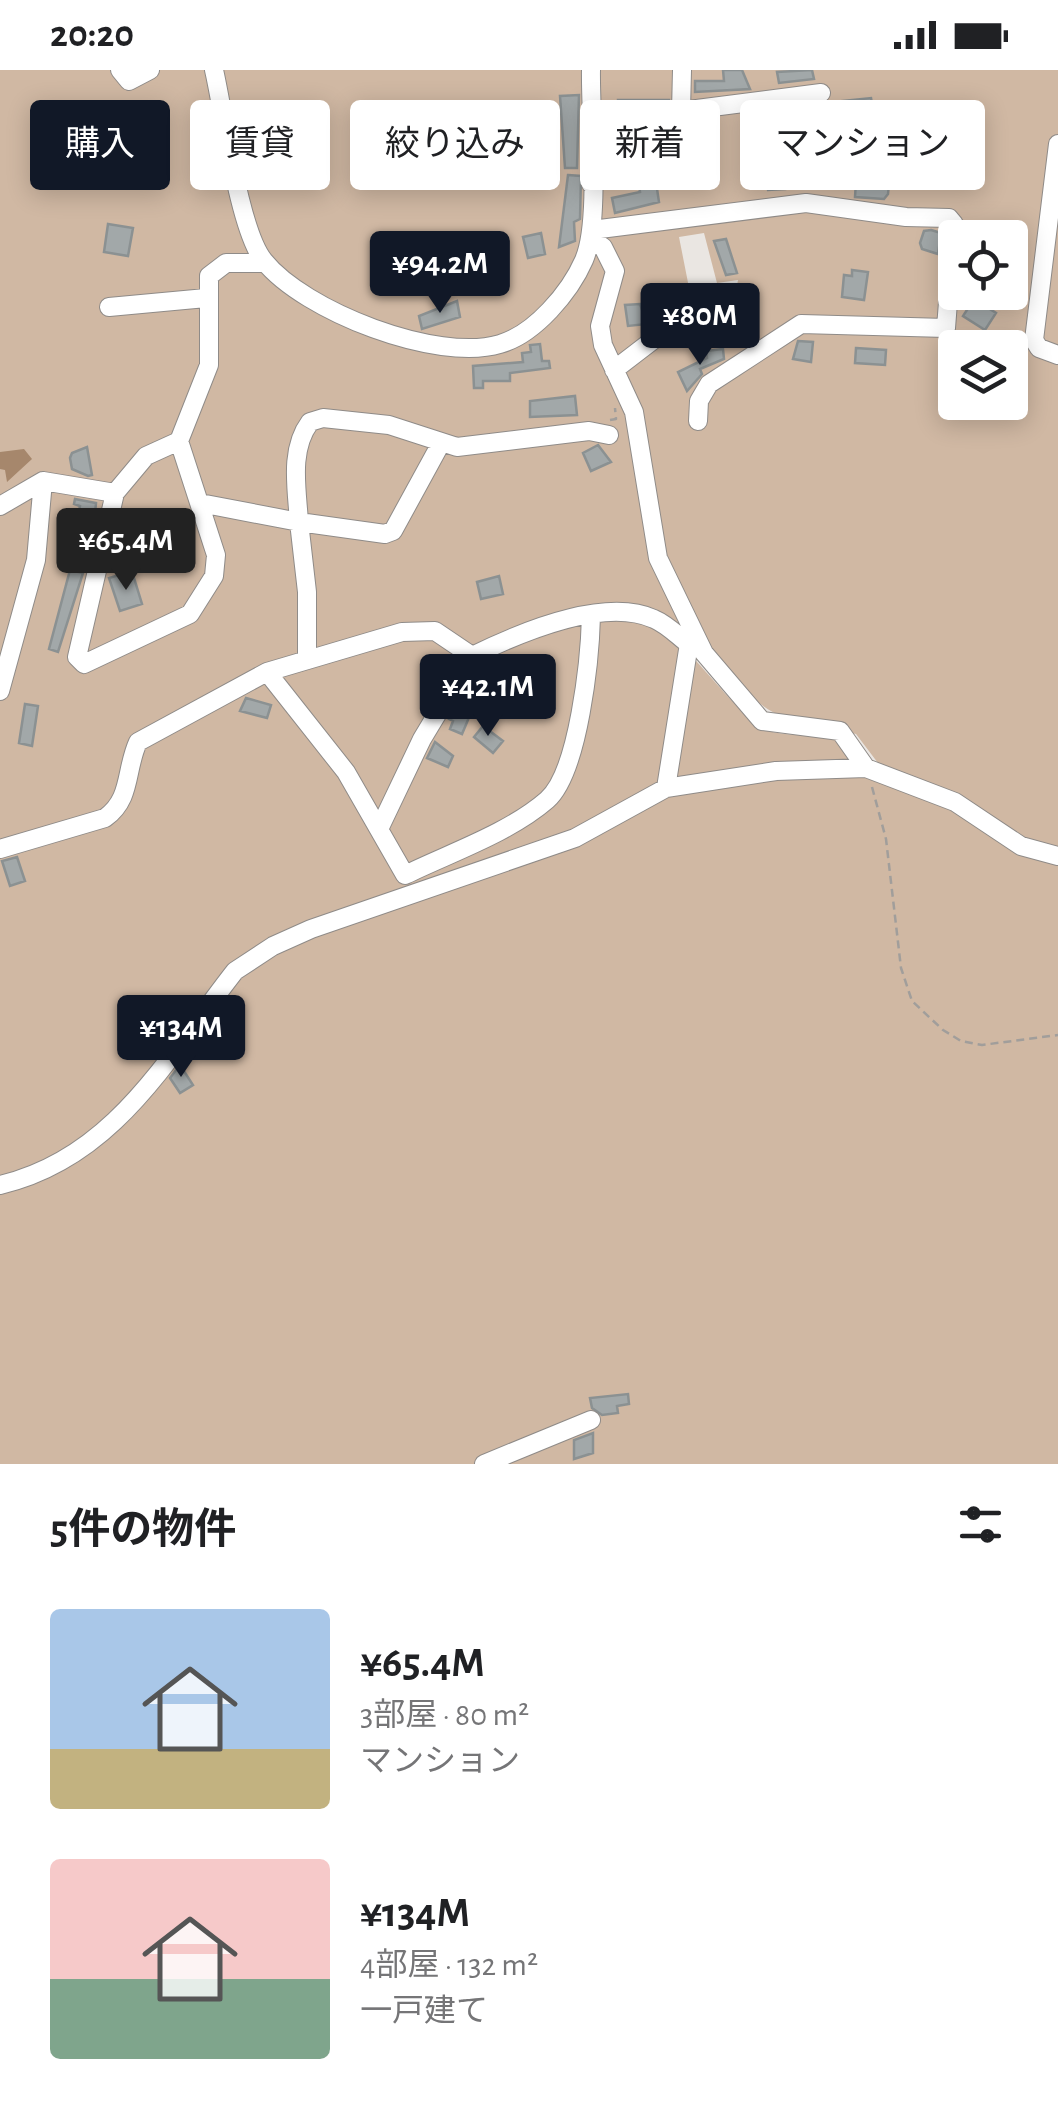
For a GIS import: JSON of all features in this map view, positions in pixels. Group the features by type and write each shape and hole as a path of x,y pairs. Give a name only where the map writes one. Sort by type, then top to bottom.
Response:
{"street":[{"path":"120,70 129,81 150,70"},
{"path":"214,70 249,232 264,263"},
{"path":"591,70 591,100"},
{"path":"681,100 682,70"},
{"path":"720,106 821,94"},
{"path":"1058,144 1034,340 1039,348 1058,355"},
{"path":"179,441 146,456 115,493 77,657 84,664 196,607 214,576 216,555 179,441 209,365 206,282 215,268 243,260 264,263 341,318 392,334 482,348 523,334 540,320 576,274 591,234 591,190"},
{"path":"591,234 806,203 906,217 949,218 954,224 946,328 801,324 709,384 699,401 698,422"},
{"path":"591,234 604,248 615,271 600,326 614,370 634,412 658,558 689,636 762,722 840,731 864,768"},
{"path":"108,307 206,298"},
{"path":"614,370 657,337"},
{"path":"307,657 307,592 296,468 300,434 310,422 323,418 389,425 440,445 488,446 604,428"},
{"path":"200,503 385,534 393,531 440,445"},
{"path":"0,506 43,481 115,493"},
{"path":"0,691 36,560 43,481"},
{"path":"380,827 422,739 472,656 537,624 591,616 648,616 689,636"},
{"path":"268,672 346,772 405,874 547,800 561,778 589,680 591,616"},
{"path":"0,849 105,818 118,809 126,792 138,742 268,672 307,657 402,632 435,630 472,656 483,700"},
{"path":"666,788 689,636"},
{"path":"0,1185 67,1158 114,1123 156,1080 236,971 254,958 311,930 576,838 666,788 805,768 864,768 955,802 1021,846 1058,856"},
{"path":"484,1464 591,1420"}],"path":[{"path":"604,428 616,419 614,400"},
{"path":"864,768 886,839 902,968 912,1001 961,1041 982,1044 1058,1035"}],"shaded area":[{"path":"0,70 1058,70 1058,1464 0,1464","holes":["704,233 717,283 738,280 734,301 694,313 679,237","662,545 695,620 724,668 742,688 787,719 856,734 881,767 851,754 839,736 768,731 735,704 673,638 678,622"]},
{"path":"24,449 32,459 7,482 5,470 0,469 0,452"}],"building":[{"path":"723,70 742,70 750,89 695,92 695,81 724,81"},
{"path":"812,70 814,79 779,83 777,72"},
{"path":"579,95 577,168 565,168 560,96"},
{"path":"568,175 580,176 580,219 574,222 575,241 559,247"},
{"path":"657,190 659,202 615,213 612,198"},
{"path":"855,190 888,190 884,199 855,197"},
{"path":"108,224 133,228 128,256 104,252"},
{"path":"924,231 938,232 938,254 922,249"},
{"path":"541,233 545,254 528,258 523,237"},
{"path":"726,239 737,273 726,275 714,241"},
{"path":"852,270 868,272 864,300 842,297 844,275 852,276"},
{"path":"457,301 460,317 422,329 419,316"},
{"path":"640,304 647,324 628,326 625,305"},
{"path":"967,310 996,313 985,330 963,316"},
{"path":"798,341 813,342 811,362 793,359"},
{"path":"540,344 542,361 549,361 550,368 510,373 510,381 483,381 483,388 474,388 473,366 523,362 522,353 531,352 530,345"},
{"path":"856,348 886,350 885,365 855,363"},
{"path":"723,349 724,359 700,369 702,374 687,391 678,372 707,358 706,351"},
{"path":"575,396 577,415 530,417 530,401"},
{"path":"598,445 611,462 591,471 583,453"},
{"path":"87,447 92,475 88,476 72,469 70,458 72,453"},
{"path":"75,499 96,503 94,525 78,515 80,506 74,504"},
{"path":"70,570 83,573 58,652 49,649"},
{"path":"119,575 121,581 134,578 142,604 120,611 109,578"},
{"path":"499,576 503,594 481,599 477,582"},
{"path":"246,698 271,705 267,718 240,711"},
{"path":"459,702 473,708 462,734 450,729 453,721 449,719"},
{"path":"25,704 38,706 32,746 19,743"},
{"path":"483,726 503,741 493,753 474,737"},
{"path":"435,742 453,756 448,767 427,758"},
{"path":"17,857 25,881 10,886 2,861"},
{"path":"180,1065 193,1085 180,1093 170,1078"},
{"path":"628,1394 629,1404 617,1406 618,1413 602,1415 592,1408 590,1398"},
{"path":"593,1433 593,1453 574,1459 574,1440"}]}
